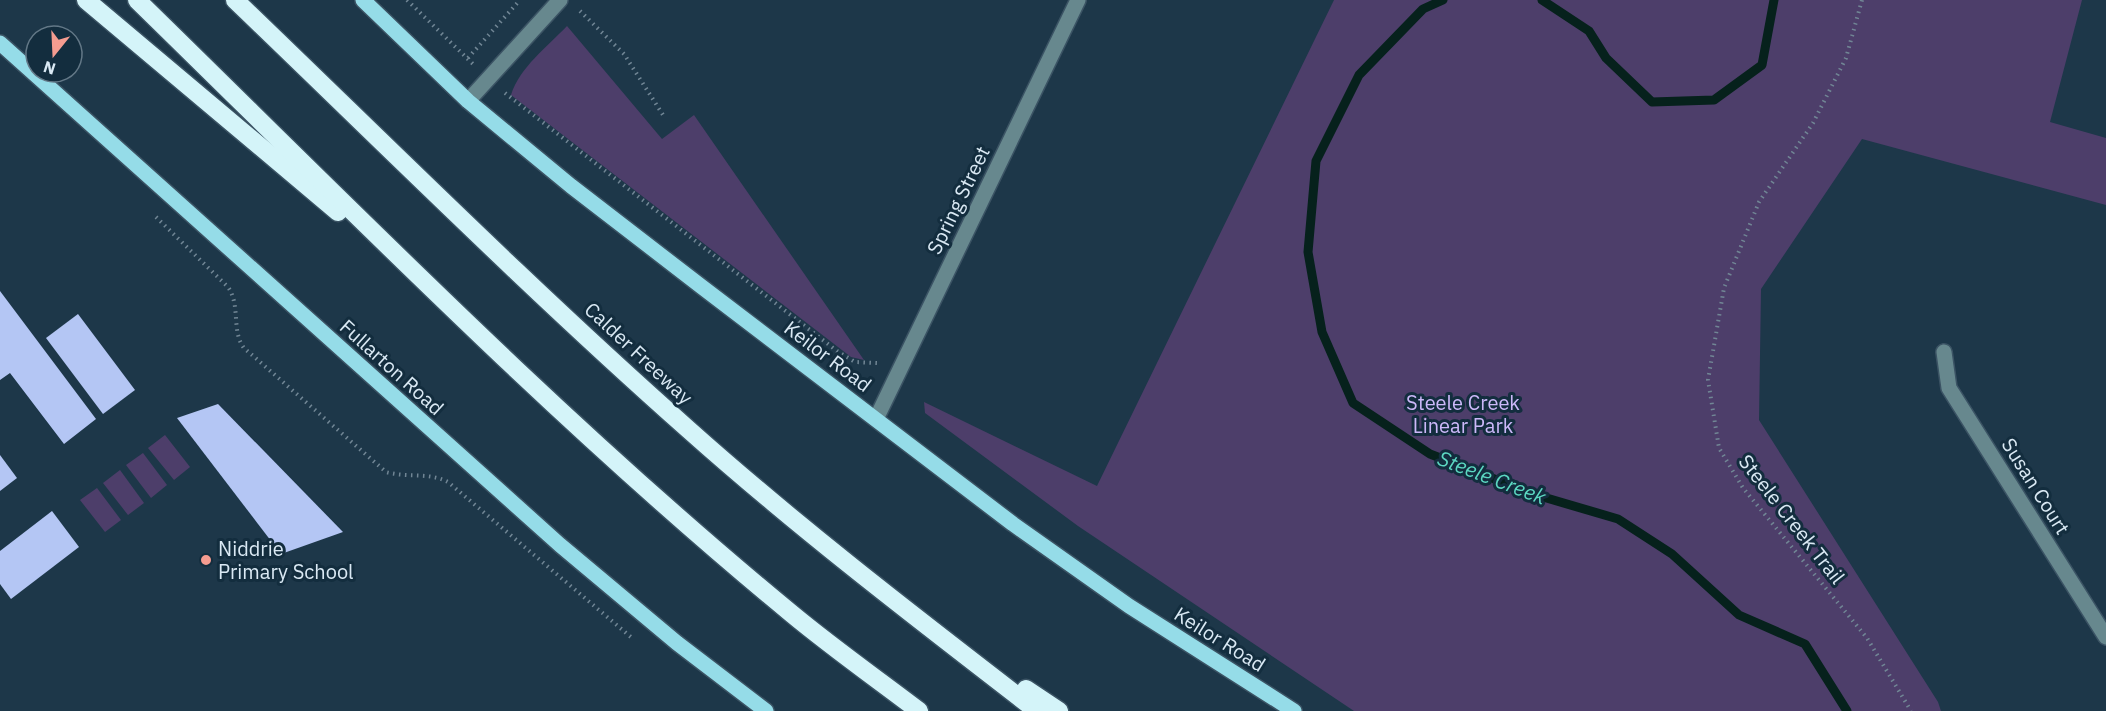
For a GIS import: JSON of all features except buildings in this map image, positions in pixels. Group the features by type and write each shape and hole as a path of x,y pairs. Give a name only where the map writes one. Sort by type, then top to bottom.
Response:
{"highway":[{"path":"86,0 449,306"},
{"path":"137,0 449,306 610,455 900,711"},
{"name":"Calder Freeway","path":"236,0 504,259 690,431 898,603 1037,711"},
{"path":"898,603 1059,711"},
{"path":"793,615 919,711"}],"main road":[{"name":"Keilor Road","path":"363,0 468,101 571,186 1013,524 1119,599 1294,711"},
{"name":"Fullarton Road","path":"0,43 560,545 677,643 766,711"}],"street":[{"path":"468,101 560,0"},
{"name":"Spring Street","path":"876,419 1078,0"},
{"name":"Susan Court","path":"1944,352 1949,388 2106,637"}],"path":[{"path":"407,0 488,80 837,351 855,362 879,363 897,375"},
{"path":"468,58 520,0"},
{"name":"Steele Creek Trail","path":"1862,0 1841,67 1813,123 1759,202 1728,277 1724,288 1708,380 1719,448 1743,488 1867,638 1911,711"},
{"path":"577,8 624,54 665,118"},
{"path":"149,210 228,287 236,301 239,342 297,396 386,472 401,476 436,476 448,482 595,610 641,646"}],"green space":[{"name":"Steele Creek Linear Park","path":"1334,0 2082,0 2050,122 2106,138 2106,205 1862,139 1761,289 1759,420 1938,702 1941,711 1354,711 1078,526 925,413 924,402 1097,486"},
{"path":"567,26 662,139 694,115 864,360 851,357 511,95 527,66"},
{"path":"165,435 190,467 174,480 148,448"},
{"path":"143,453 167,485 151,498 126,465"},
{"path":"120,470 144,503 128,515 103,483"},
{"path":"97,488 121,520 105,532 80,500"}],"waterway":[{"name":"Steele Creek","path":"1443,0 1423,9 1359,75 1316,161 1308,252 1322,332 1353,403 1430,454 1533,494 1618,519 1672,554 1739,615 1805,644 1847,711"},
{"name":"Steele Creek","path":"1542,0 1589,31 1606,58 1652,102 1714,100 1762,65 1774,0"}],"place":[{"name":"Niddrie Primary School","path":"206,560"}]}
